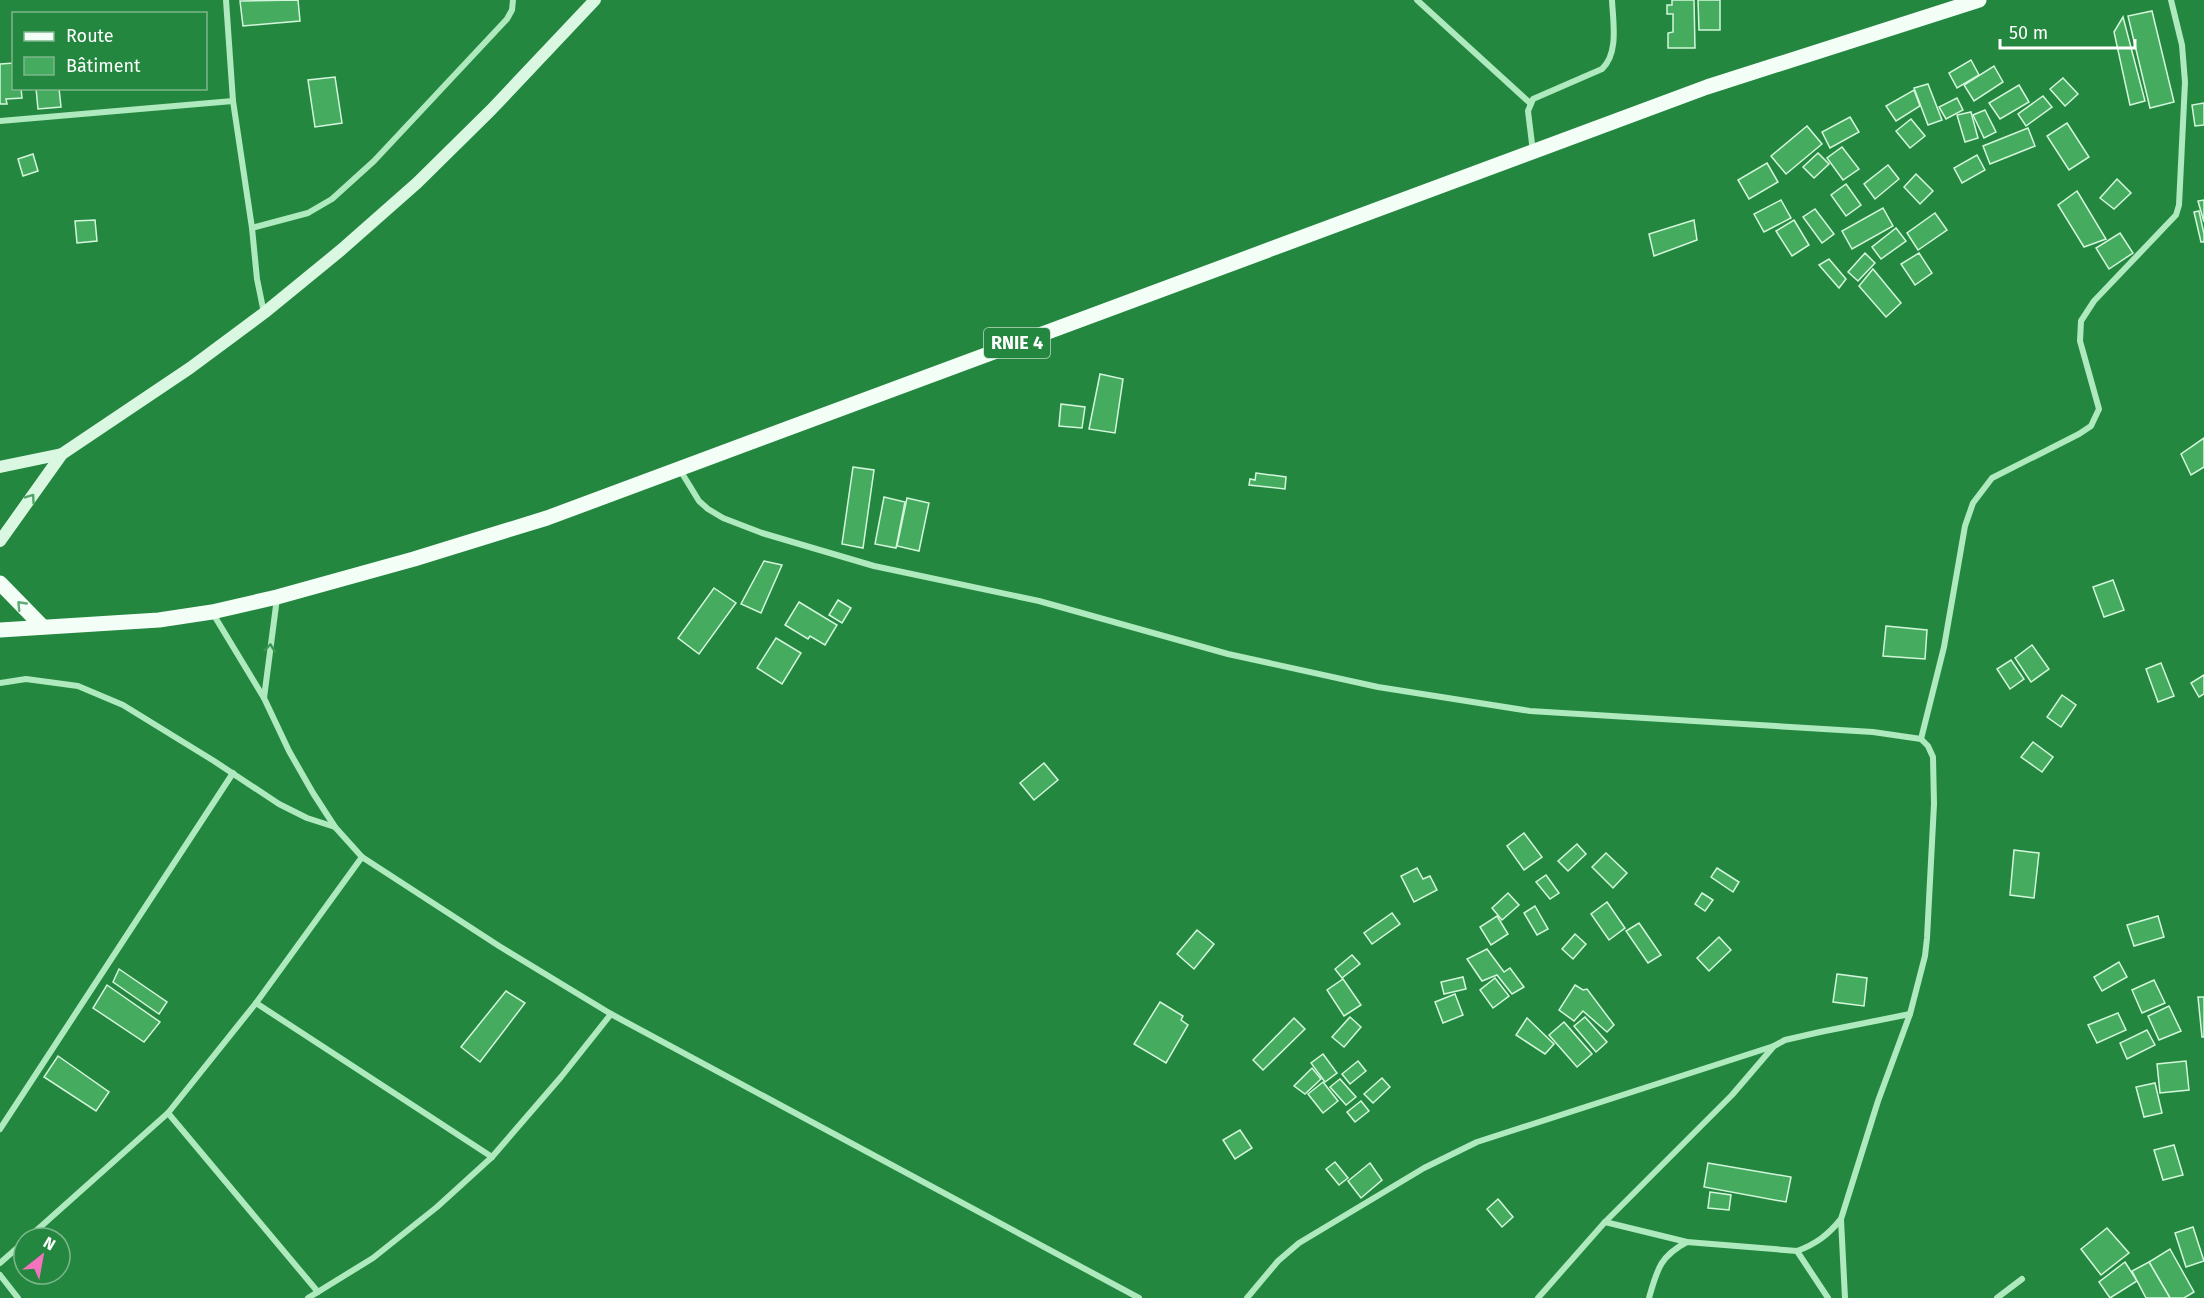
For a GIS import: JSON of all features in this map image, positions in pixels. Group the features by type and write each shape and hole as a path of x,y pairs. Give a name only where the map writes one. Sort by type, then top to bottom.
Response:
{"main road":[{"path":"0,541 62,454 180,375 341,250 417,183 491,110 595,0"},
{"name":"RNIE 4","path":"0,630 159,620 212,612 277,597 414,559 547,518 1707,87 1979,0"},
{"path":"0,467 62,454"},
{"path":"0,584 42,627"}],"street":[{"path":"226,0 233,101 252,228 257,279 264,312"},
{"path":"252,228 308,213 332,199 374,161 499,27 512,10 513,0"},
{"path":"1417,0 1530,103"},
{"path":"1533,152 1528,111 1535,96 1602,69 1610,62 1613,52 1612,0"},
{"path":"1921,740 1942,659 1965,526 1973,503 1992,478 2091,426 2099,409 2080,341 2081,321 2094,301 2176,215 2179,205 2185,82 2182,45 2171,0"},
{"path":"0,121 233,101"},
{"path":"680,469 699,501 708,509 723,518 791,543 874,566 1039,601 1228,654 1378,687 1530,711 1873,732 1921,740 1928,746 1934,757 1934,804 1925,956 1910,1014 1878,1101 1841,1219 1845,1298"},
{"path":"264,698 277,597"},
{"path":"212,612 264,698 289,751 313,794 335,826 362,857 499,946 611,1014 1139,1298"},
{"path":"0,683 26,679 78,686 123,705 279,804 307,818 335,826"},
{"path":"0,1129 233,773"},
{"path":"41,1226 168,1113 256,1003 362,857"},
{"path":"256,1003 492,1157"},
{"path":"308,1298 373,1258 437,1207 492,1157 561,1077 611,1014"},
{"path":"1247,1298 1278,1261 1299,1243 1424,1168 1477,1142 1774,1046 1785,1040 1910,1014"},
{"path":"1538,1298 1605,1222 1732,1095 1774,1046"},
{"path":"168,1113 318,1292"},
{"path":"1605,1222 1687,1242 1797,1251 1828,1235 1841,1219"},
{"path":"1649,1298 1660,1265 1674,1248 1687,1242"},
{"path":"1797,1251 1828,1298"},
{"path":"0,1263 12,1252"},
{"path":"0,1275 18,1298"},
{"path":"1997,1298 2022,1279"}],"building":[{"path":"298,0 300,21 243,26 240,1"},
{"path":"1672,0 1694,0 1695,48 1668,48 1668,33 1673,32 1673,14 1667,14 1667,5 1672,5"},
{"path":"1698,0 1720,0 1720,30 1699,30"},
{"path":"2152,11 2174,102 2150,108 2128,16"},
{"path":"2123,17 2145,101 2130,105 2114,32"},
{"path":"1971,60 1979,75 1957,88 1949,73"},
{"path":"12,63 12,90 21,90 22,98 6,99 7,104 0,104 0,64"},
{"path":"1994,66 2003,82 1974,101 1964,85"},
{"path":"335,77 342,123 315,127 308,80"},
{"path":"2063,78 2078,94 2065,106 2050,89"},
{"path":"1928,84 1942,120 1928,125 1914,88"},
{"path":"2019,85 2029,102 2000,119 1989,103"},
{"path":"36,90 59,90 61,107 38,109"},
{"path":"1914,90 1920,106 1896,121 1886,106"},
{"path":"2043,96 2052,107 2026,126 2018,114"},
{"path":"1957,98 1963,110 1946,119 1939,107"},
{"path":"2204,103 2204,125 2195,126 2192,105"},
{"path":"1985,110 1996,132 1984,138 1973,115"},
{"path":"1971,112 1978,138 1965,142 1957,115"},
{"path":"1850,117 1859,132 1830,148 1822,132"},
{"path":"1911,119 1925,136 1910,148 1896,131"},
{"path":"2067,123 2089,157 2069,170 2047,136"},
{"path":"1807,126 1822,144 1786,174 1771,156"},
{"path":"2028,128 2035,146 1990,164 1983,146"},
{"path":"1842,147 1859,169 1843,180 1827,158"},
{"path":"1818,153 1829,164 1814,178 1803,167"},
{"path":"33,154 38,171 23,176 18,159"},
{"path":"1977,155 1985,170 1962,183 1954,168"},
{"path":"1767,163 1778,182 1749,199 1738,180"},
{"path":"1888,165 1899,179 1875,199 1864,184"},
{"path":"1916,174 1933,191 1920,204 1904,187"},
{"path":"2117,179 2131,193 2114,209 2100,198"},
{"path":"1846,184 1861,205 1846,216 1831,195"},
{"path":"2077,191 2106,239 2084,247 2058,205"},
{"path":"1781,200 1791,218 1764,232 1754,214"},
{"path":"2204,200 2204,222 2198,201"},
{"path":"1883,208 1893,226 1852,249 1842,231"},
{"path":"1815,209 1834,234 1822,243 1803,217"},
{"path":"2199,211 2204,242 2201,242 2194,212"},
{"path":"1935,213 1947,230 1918,250 1907,233"},
{"path":"95,220 97,241 77,243 75,221"},
{"path":"1694,220 1697,240 1654,256 1649,234"},
{"path":"1794,220 1809,245 1792,256 1776,231"},
{"path":"1896,228 1906,241 1881,259 1872,247"},
{"path":"2120,233 2133,253 2109,269 2096,248"},
{"path":"1865,253 1875,263 1858,281 1848,272"},
{"path":"1919,253 1932,273 1915,285 1901,264"},
{"path":"1829,259 1846,279 1839,288 1819,265"},
{"path":"1873,269 1901,303 1886,317 1859,286"},
{"path":"1100,374 1123,379 1115,433 1089,429"},
{"path":"1061,404 1085,407 1082,428 1059,426"},
{"path":"2204,438 2204,467 2191,475 2181,454"},
{"path":"853,467 874,470 863,548 842,544"},
{"path":"1256,473 1286,477 1285,489 1249,485 1250,479 1255,480"},
{"path":"884,497 905,502 896,548 875,544"},
{"path":"907,498 929,503 919,551 897,546"},
{"path":"764,561 782,565 761,613 741,604"},
{"path":"2113,580 2124,610 2104,617 2093,587"},
{"path":"714,588 736,603 699,654 678,638"},
{"path":"838,600 851,608 842,623 829,615"},
{"path":"799,602 837,625 825,645 810,636 808,639 785,625"},
{"path":"1886,626 1927,630 1925,659 1883,656"},
{"path":"776,638 801,653 782,684 757,668"},
{"path":"2032,645 2049,669 2031,682 2015,658"},
{"path":"2011,660 2024,679 2010,689 1997,669"},
{"path":"2161,663 2174,696 2158,702 2146,669"},
{"path":"2204,675 2204,694 2199,697 2191,683"},
{"path":"2062,695 2076,705 2061,727 2047,717"},
{"path":"2033,742 2053,757 2042,772 2021,757"},
{"path":"1044,763 1058,780 1034,800 1020,783"},
{"path":"1524,833 1542,857 1524,870 1507,846"},
{"path":"1577,844 1586,854 1568,871 1558,861"},
{"path":"2014,850 2039,853 2034,898 2010,895"},
{"path":"1606,853 1627,873 1613,888 1592,867"},
{"path":"1417,868 1423,879 1430,876 1437,890 1414,902 1401,876"},
{"path":"1717,868 1739,882 1733,892 1711,877"},
{"path":"1546,875 1559,893 1550,899 1536,882"},
{"path":"1508,893 1519,905 1502,920 1492,908"},
{"path":"1702,893 1713,900 1705,911 1695,904"},
{"path":"1607,902 1625,928 1609,940 1591,914"},
{"path":"1535,906 1548,929 1537,935 1524,913"},
{"path":"1392,913 1400,924 1372,944 1364,933"},
{"path":"1497,916 1508,934 1491,945 1480,927"},
{"path":"2158,916 2164,937 2134,946 2127,925"},
{"path":"1639,923 1661,955 1648,963 1626,931"},
{"path":"1197,930 1214,944 1194,969 1177,954"},
{"path":"1575,934 1586,944 1573,959 1562,949"},
{"path":"1719,937 1731,950 1709,971 1697,958"},
{"path":"1487,949 1504,972 1510,968 1524,987 1512,994 1497,975 1482,981 1467,959"},
{"path":"1352,955 1360,964 1342,978 1335,969"},
{"path":"2119,962 2127,977 2102,991 2094,977"},
{"path":"119,969 167,1002 159,1014 113,982"},
{"path":"1837,974 1867,978 1864,1006 1833,1002"},
{"path":"1463,977 1466,989 1444,994 1441,982"},
{"path":"1495,978 1509,996 1493,1008 1480,990"},
{"path":"1343,979 1361,1005 1344,1016 1327,990"},
{"path":"2154,980 2165,1003 2142,1013 2132,990"},
{"path":"107,985 160,1022 144,1042 93,1008"},
{"path":"1575,985 1583,990 1587,989 1614,1025 1607,1032 1583,1011 1574,1021 1559,1010"},
{"path":"506,991 525,1003 480,1062 461,1047"},
{"path":"1455,994 1463,1015 1443,1023 1435,1002"},
{"path":"2198,997 2204,997 2204,1037 2202,1037"},
{"path":"1160,1002 1183,1016 1181,1020 1188,1025 1166,1063 1134,1044"},
{"path":"2169,1006 2181,1031 2159,1040 2148,1016"},
{"path":"2118,1013 2126,1030 2097,1043 2088,1025"},
{"path":"1350,1017 1361,1027 1344,1047 1332,1037"},
{"path":"1585,1017 1607,1042 1596,1052 1574,1026"},
{"path":"1294,1018 1305,1029 1263,1070 1253,1060"},
{"path":"1527,1018 1554,1044 1545,1054 1516,1035"},
{"path":"1564,1022 1592,1054 1577,1067 1549,1035"},
{"path":"2147,1030 2155,1045 2127,1059 2120,1043"},
{"path":"1323,1054 1337,1073 1325,1082 1311,1063"},
{"path":"58,1056 109,1092 96,1111 44,1077"},
{"path":"1358,1061 1366,1071 1350,1084 1342,1074"},
{"path":"2186,1061 2189,1090 2160,1093 2157,1064"},
{"path":"1312,1068 1321,1079 1305,1094 1294,1086"},
{"path":"1382,1078 1390,1087 1373,1103 1364,1094"},
{"path":"1340,1079 1356,1097 1346,1105 1330,1087"},
{"path":"1323,1082 1338,1101 1323,1113 1308,1094"},
{"path":"2155,1083 2162,1113 2144,1117 2136,1087"},
{"path":"1361,1101 1369,1111 1355,1122 1347,1112"},
{"path":"1240,1130 1252,1148 1235,1159 1223,1140"},
{"path":"2174,1145 2183,1175 2163,1180 2154,1150"},
{"path":"1335,1162 1348,1178 1339,1185 1326,1169"},
{"path":"1370,1163 1382,1180 1361,1198 1348,1181"},
{"path":"1708,1163 1791,1177 1786,1202 1704,1187"},
{"path":"1710,1192 1731,1195 1729,1210 1708,1208"},
{"path":"1498,1199 1513,1217 1502,1227 1487,1209"},
{"path":"2193,1227 2204,1261 2186,1267 2175,1233"},
{"path":"2107,1228 2129,1253 2101,1275 2081,1249"},
{"path":"2170,1249 2194,1292 2184,1298 2170,1298 2149,1262"},
{"path":"2125,1262 2137,1281 2110,1298 2099,1282"},
{"path":"2149,1262 2170,1298 2146,1298 2132,1271"}]}
